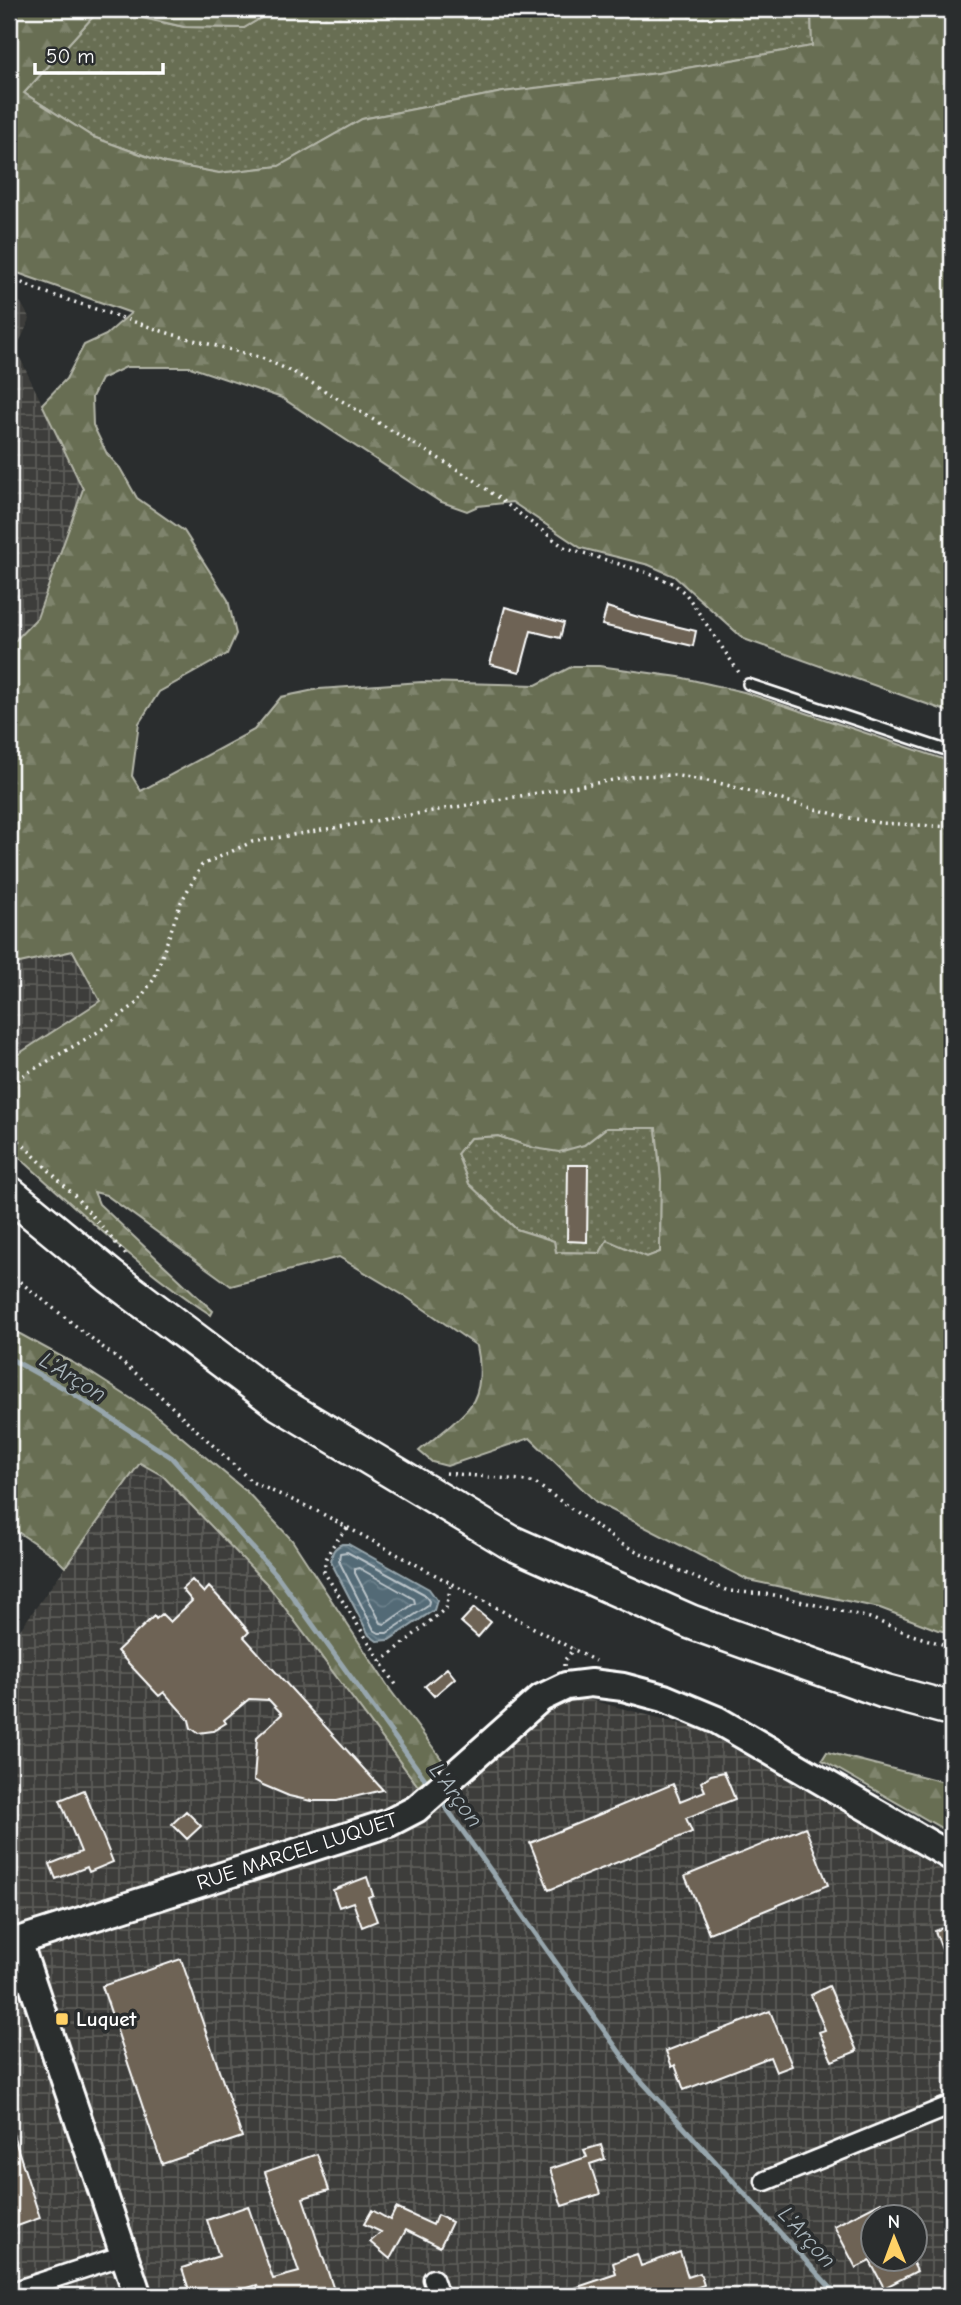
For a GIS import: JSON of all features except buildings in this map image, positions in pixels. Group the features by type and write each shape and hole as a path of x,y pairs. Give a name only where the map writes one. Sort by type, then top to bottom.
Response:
{"highway":[{"path":"9,1193 111,1277 280,1404 510,1542 691,1622 884,1691 952,1709"}],"street":[{"name":"RUE MARCEL LUQUET","path":"138,2296 13,1941 389,1823 416,1809 443,1787 541,1698 566,1686 592,1683 622,1687 664,1698 717,1720 952,1857"},
{"path":"765,2180 952,2105"},
{"path":"9,2293 124,2255"}],"lane":[{"path":"748,684 952,752"}],"path":[{"path":"9,277 38,290 171,334 262,359 295,373 473,479 564,547 645,572 674,584 686,594 748,684"},
{"path":"9,1091 22,1076 99,1032 136,1004 154,979 181,902 202,865 252,842 637,776 673,775 719,783 845,817 880,823 952,827"},
{"path":"9,1131 74,1195 127,1256"},
{"path":"9,1273 139,1376 252,1482 317,1511 451,1585 574,1648 600,1664 622,1687"},
{"path":"438,1471 535,1483 621,1544 709,1584 729,1591 774,1595 870,1618 952,1647"},
{"path":"347,1528 324,1559 324,1572 398,1688"},
{"path":"381,1662 446,1608 451,1585"}],"shaded area":[{"path":"9,295 21,303 30,319 18,345 20,358 83,489 37,618 9,647"},
{"path":"9,951 15,964 73,951 101,1001 9,1060"},
{"path":"140,1463 163,1476 267,1584 435,1809 553,1705 583,1698 700,1729 952,1876 952,2296 9,2296 9,1645"}],"green space":[{"path":"9,9 100,9 24,93 93,137 165,163 219,173 279,166 362,119 503,92 658,73 812,46 811,9 952,9 952,713 744,639 674,576 649,565 581,548 512,502 478,506 467,511 439,501 282,398 190,367 126,367 101,379 92,397 93,425 107,454 120,468 137,498 184,531 228,600 236,634 227,654 159,692 139,723 132,776 141,791 254,730 281,697 319,689 422,682 536,685 573,666 599,666 679,677 744,692 952,762 952,1633 880,1608 748,1580 596,1502 530,1438 447,1466 432,1462 419,1451 459,1418 477,1393 480,1369 477,1346 408,1298 339,1257 231,1286 106,1195 94,1192 99,1204 213,1311 211,1315 132,1256 9,1148 9,1060 100,1001 73,951 15,964 9,951 9,647 37,618 83,489 42,404 66,379 84,345 106,335 131,313 9,270","holes":["606,1128 656,1128 661,1179 660,1252 647,1257 607,1240 600,1253 556,1252 554,1241 516,1229 469,1184 457,1154 470,1138 498,1136 534,1148 559,1152 584,1145"]},
{"path":"100,9 184,27 244,28 276,9 475,9 486,15 509,9 811,9 812,46 658,73 503,92 362,119 279,166 219,173 165,163 93,137 24,93"},
{"path":"107,9 276,9 244,28 184,27"},
{"path":"606,1128 656,1128 661,1179 660,1252 647,1257 607,1241 600,1253 556,1252 554,1241 516,1229 469,1184 457,1153 470,1138 498,1136 534,1148 584,1145"},
{"path":"9,1328 88,1371 152,1412 247,1492 292,1540 391,1691 446,1765 418,1786 267,1584 163,1476 140,1463 65,1567 55,1557 9,1526"},
{"path":"827,1752 952,1784 952,1834 822,1760"}],"water":[{"path":"342,1544 348,1544 429,1589 437,1600 434,1610 389,1640 377,1641 369,1635 331,1562 334,1551"}],"waterway":[{"name":"L'Arçon","path":"9,1358 69,1391 171,1457 276,1574 430,1786"},
{"name":"L'Arçon","path":"440,1799 635,2074 838,2296"}],"place":[{"name":"Luquet","path":"62,2019"}]}
